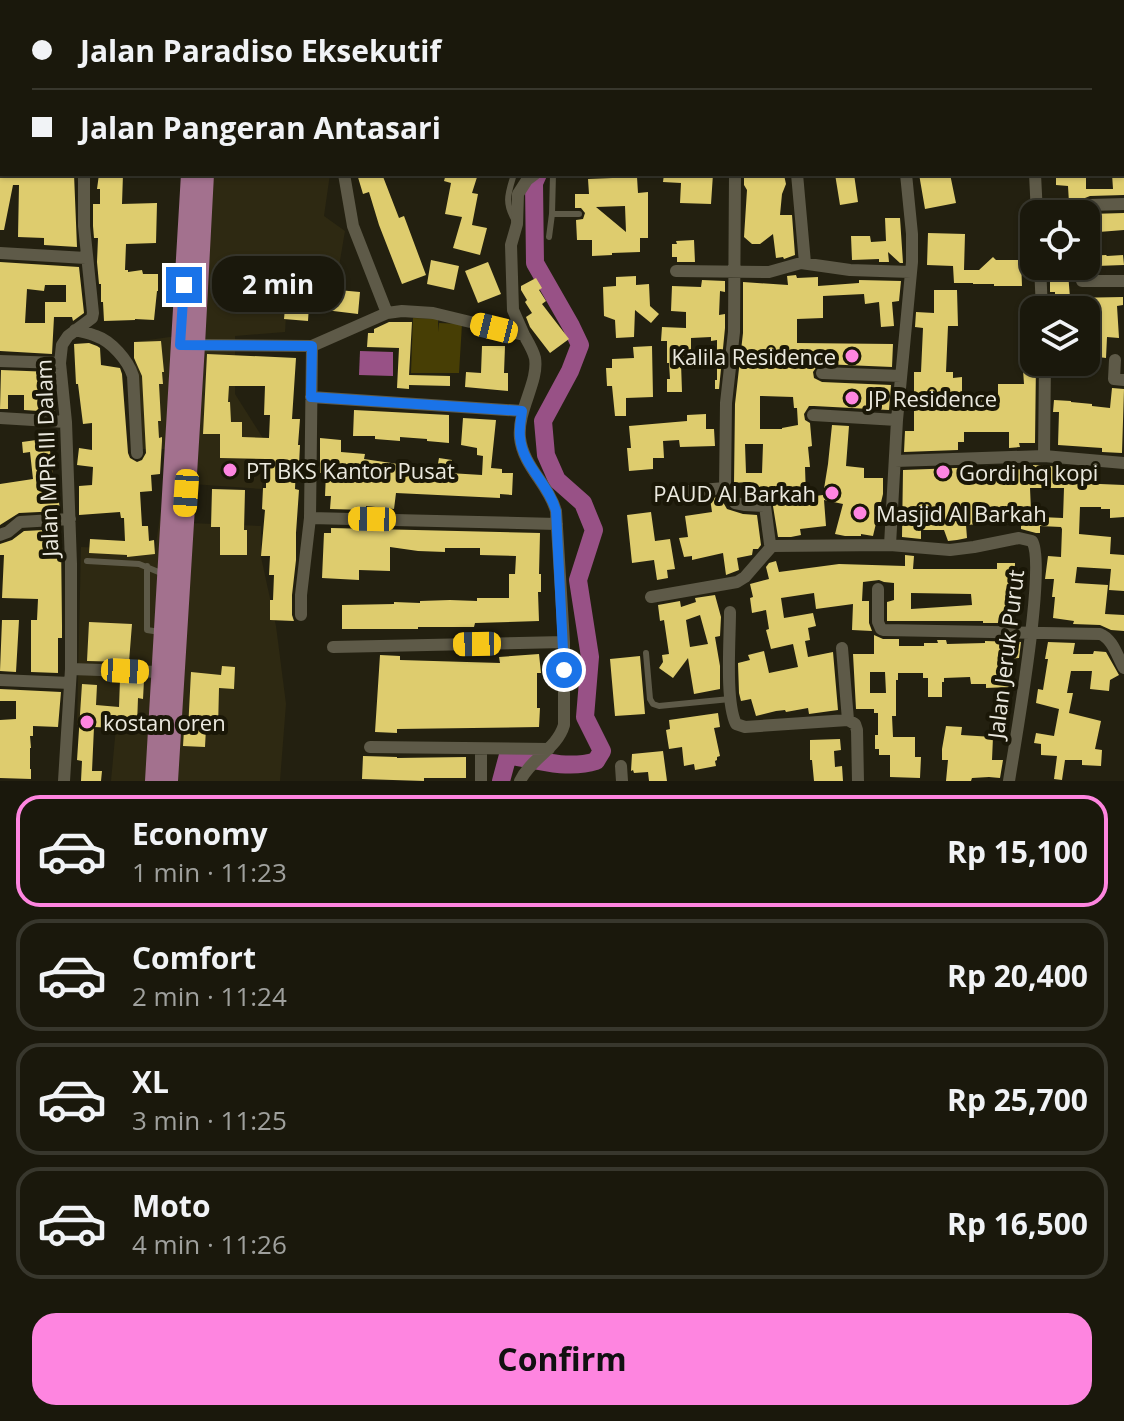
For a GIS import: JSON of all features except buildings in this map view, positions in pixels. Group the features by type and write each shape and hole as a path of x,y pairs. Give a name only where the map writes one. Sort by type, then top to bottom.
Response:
{"main road":[{"path":"169,781 188,345 190,176"},
{"path":"154,781 165,575 205,176"}],"street":[{"name":"Jalan MPR III Dalam","path":"64,781 71,669 70,519 60,363 62,345 68,336 92,318 93,313 86,258 84,176"},
{"path":"344,176 353,226 387,313"},
{"path":"651,597 737,582 772,546 765,506 735,503 725,488 726,396 734,332 735,176"},
{"path":"797,176 805,263"},
{"path":"890,545 897,420 911,272 912,234 906,176"},
{"path":"1035,176 1036,200"},
{"path":"522,777 561,735 564,725 564,642 554,503 526,458 520,438 522,411 535,371 535,361 513,310 511,245 517,224 518,194 531,177"},
{"path":"1100,205 1124,204"},
{"path":"0,253 86,258"},
{"path":"676,271 769,272 805,263 836,269 911,272"},
{"path":"1082,281 1124,281"},
{"path":"188,345 312,346 387,313 419,311 524,335"},
{"path":"75,330 111,345 130,368 137,453"},
{"path":"301,615 310,518 312,346"},
{"path":"1115,360 1114,379 1124,380"},
{"path":"0,361 60,363"},
{"path":"822,373 901,376"},
{"path":"1044,456 1045,376"},
{"path":"311,397 522,411"},
{"path":"813,415 897,420"},
{"path":"0,418 66,422"},
{"path":"895,461 1044,456 1124,463"},
{"path":"665,493 725,488"},
{"path":"310,518 557,524"},
{"path":"0,535 20,522 70,519"},
{"name":"Jalan Jeruk Purut","path":"772,546 890,545 950,550 1019,538 1032,541 1036,550 1031,632 1009,781"},
{"path":"878,589 878,622 884,630 1104,635 1124,668"},
{"path":"730,612 730,699 733,720 739,726 848,720 855,724 857,730 858,781"},
{"path":"333,647 564,642"},
{"path":"842,648 848,720"},
{"path":"71,669 159,672"},
{"path":"0,680 70,683"},
{"path":"370,747 544,752"},
{"path":"481,749 481,781"},
{"path":"621,766 622,781"}],"lane":[{"path":"513,176 507,207 517,224"},
{"path":"549,237 553,176"},
{"path":"552,214 579,214"},
{"path":"87,561 147,566 165,575"},
{"path":"147,566 147,630 162,632"},
{"path":"646,653 653,704 730,699"}],"shaded area":[{"path":"182,176 330,176 324,216 345,231 335,290 288,284 285,332 235,336 235,394 266,443 262,489 192,484 189,523 261,526 261,557 276,626 286,704 280,781 111,781 116,727 77,725 81,547 155,550 170,449 139,449 134,342 177,336"},
{"path":"413,318 438,319 438,332 439,323 462,324 459,373 411,373"},
{"path":"360,351 393,352 393,376 359,375"}],"waterway":[{"path":"501,781 508,755 574,765 596,761 602,751 585,717 590,657 578,580 594,530 583,503 557,480 546,455 543,421 580,345 535,263 534,183 537,176"}],"place":[{"name":"Kalila Residence","path":"852,356"},
{"name":"JP Residence","path":"852,398"},
{"name":"PT BKS Kantor Pusat","path":"230,470"},
{"name":"Gordi hq kopi","path":"943,472"},
{"name":"PAUD Al Barkah","path":"832,493"},
{"name":"Masjid Al Barkah","path":"860,513"},
{"name":"kostan oren","path":"87,722"}],"route":[{"path":"184,285 180,345 312,346 311,397 522,411 520,438 523,450 549,493 556,511 564,670"}]}
